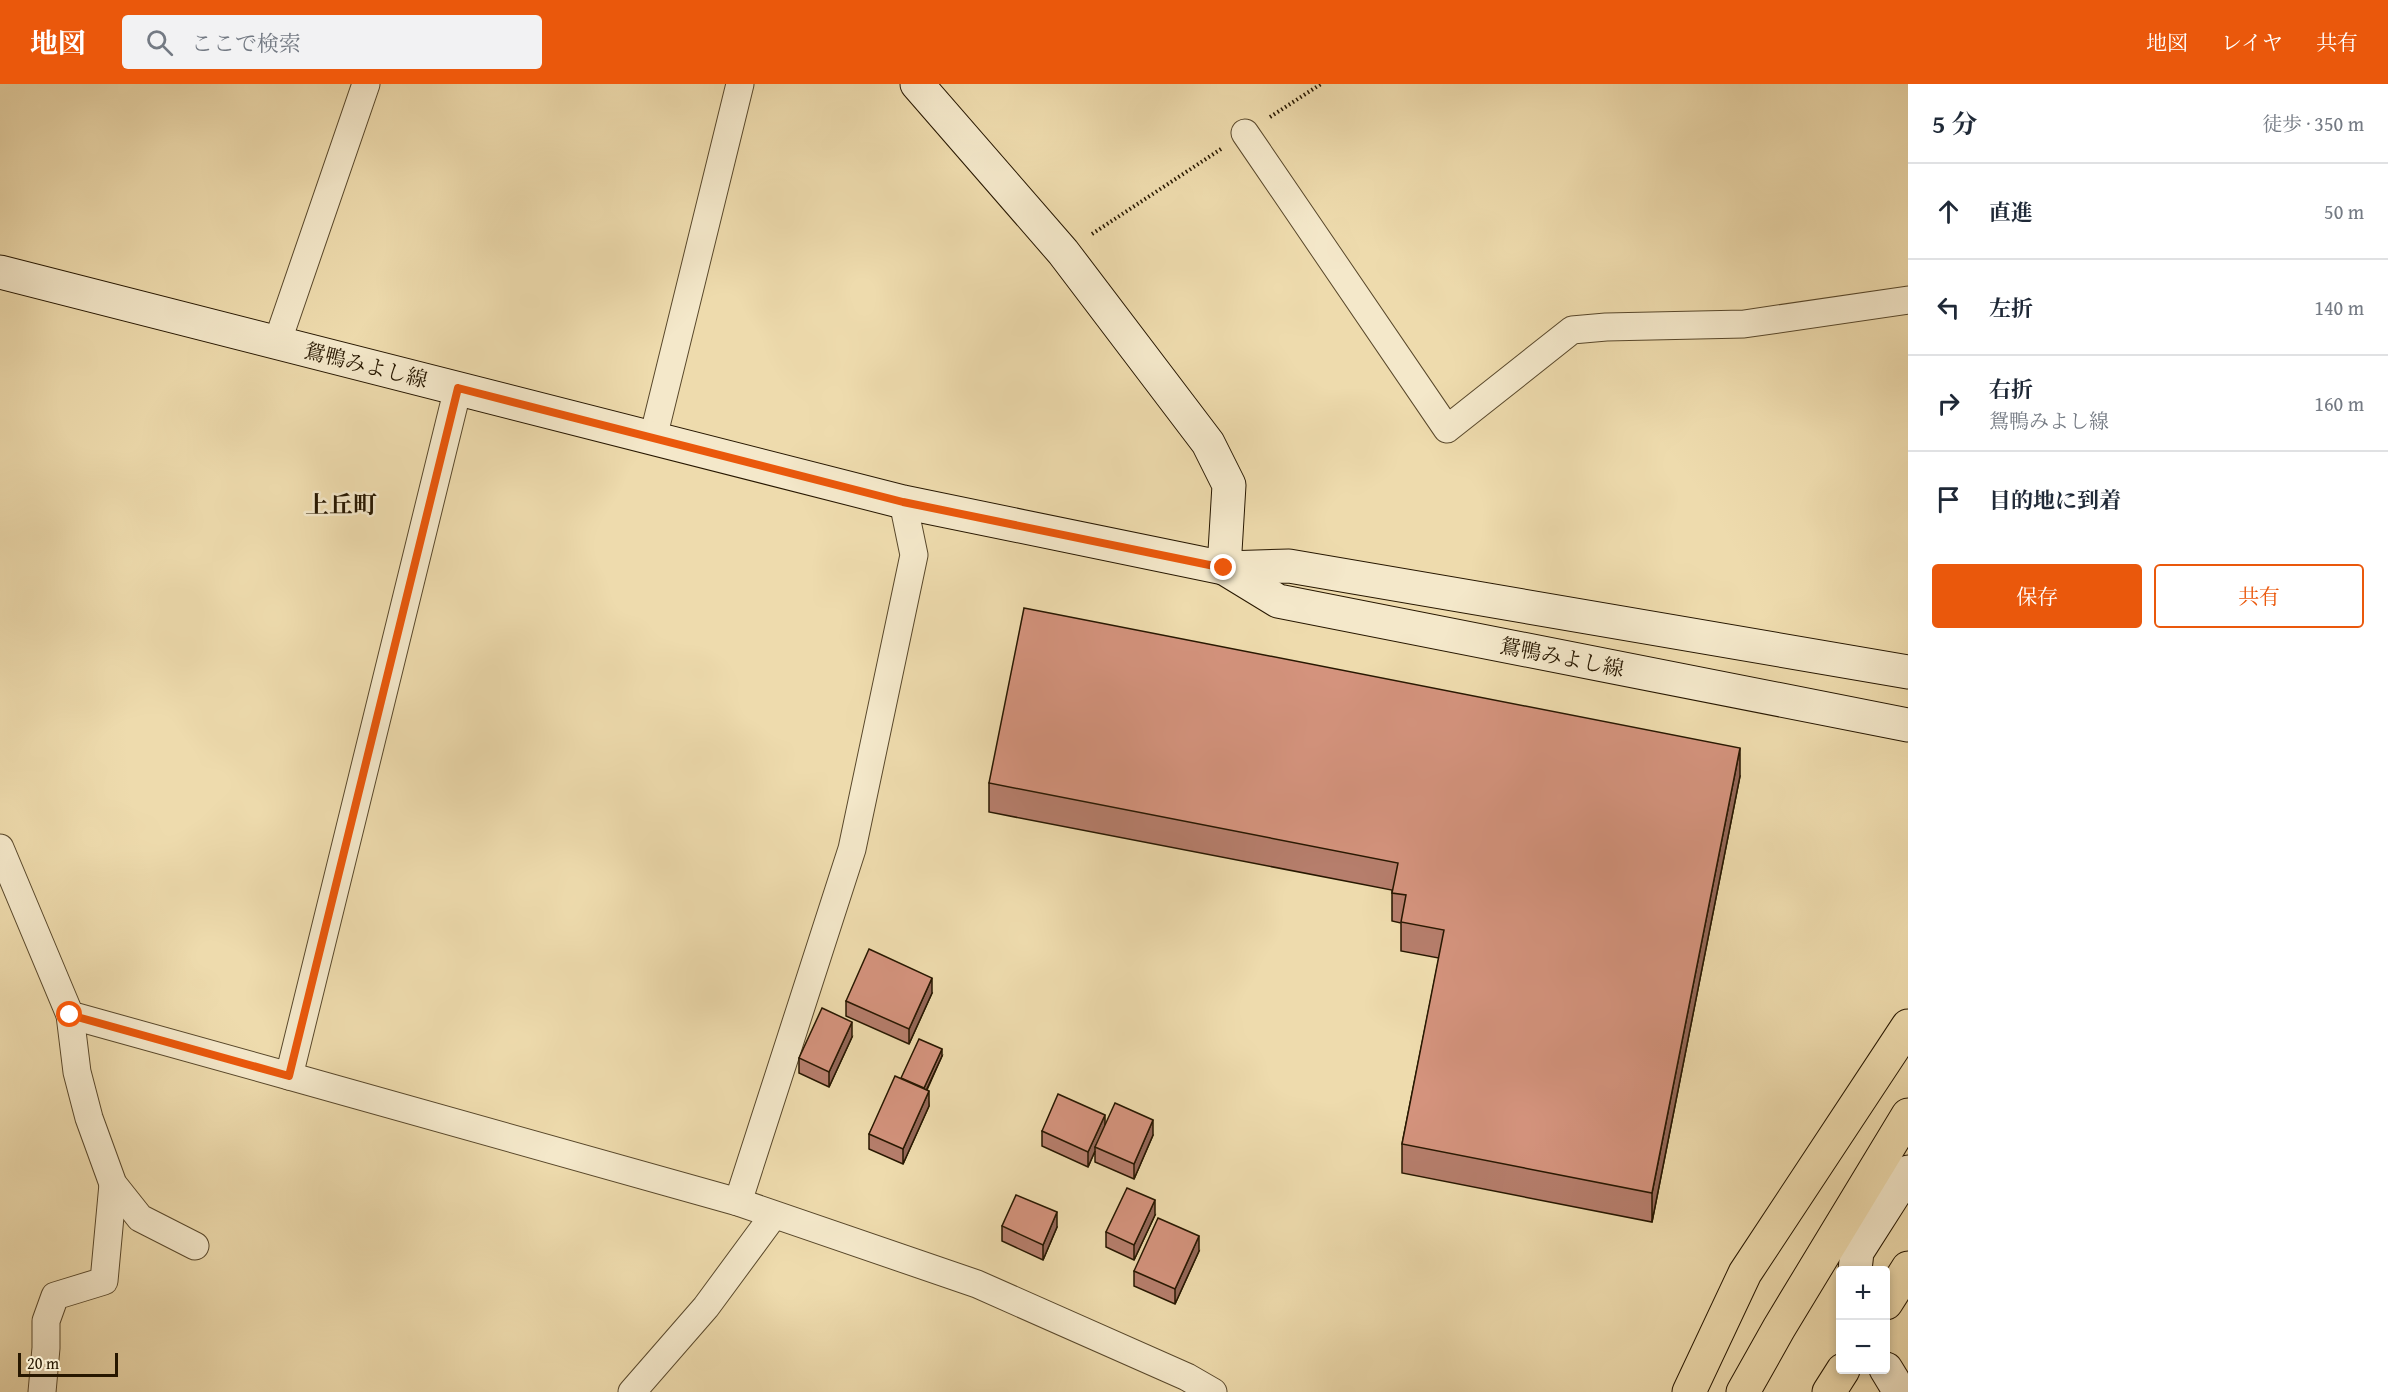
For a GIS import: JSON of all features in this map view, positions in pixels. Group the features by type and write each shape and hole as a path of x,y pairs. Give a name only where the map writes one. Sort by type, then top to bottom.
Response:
{"highway":[{"path":"1689,1392 1744,1273 1908,1026"},
{"path":"1743,1392 1779,1328 1908,1115"},
{"path":"1890,1297 1908,1268"},
{"path":"1829,1392 1841,1374"}],"main road":[{"path":"917,84 1064,252 1208,442 1229,485 1224,568"},
{"name":"鴛鴨みよし線","path":"0,272 903,502 1224,568 1289,566 1908,672"},
{"name":"鴛鴨みよし線","path":"1224,568 1278,601 1908,725"},
{"path":"1855,1266 1857,1252 1908,1172"},
{"path":"1889,1374 1900,1392"}],"street":[{"path":"653,438 740,84"},
{"path":"277,343 359,86"},
{"path":"1245,133 1447,429 1572,330 1744,324 1908,300"},
{"path":"289,1076 458,388"},
{"path":"738,1202 852,849 914,555 903,502"},
{"path":"0,848 70,1015 80,1083 89,1118 113,1185 140,1218 195,1246"},
{"path":"70,1015 738,1202 773,1216 977,1284 1187,1377 1213,1392"},
{"path":"42,1392 46,1321 55,1296 104,1281 113,1185"},
{"path":"632,1392 706,1307 773,1216"}],"path":[{"path":"1064,252 1321,84"}],"building":[{"path":"1024,608 1740,748 1652,1193 1402,1144 1444,930 1401,922 1406,895 1392,893 1398,863 989,783"},
{"path":"869,949 932,978 909,1029 846,1001"},
{"path":"822,1008 852,1022 829,1072 799,1058"},
{"path":"919,1039 942,1049 924,1088 901,1078"},
{"path":"895,1076 929,1091 903,1149 869,1134"},
{"path":"1058,1094 1105,1115 1088,1152 1042,1131"},
{"path":"1115,1103 1153,1120 1134,1164 1095,1147"},
{"path":"1127,1188 1155,1200 1134,1245 1106,1232"},
{"path":"1016,1195 1057,1212 1043,1245 1002,1226"},
{"path":"1158,1218 1199,1236 1175,1289 1134,1271"}],"district":[{"name":"上丘町","path":"341,504"}],"route":[{"path":"70,1015 289,1076 458,388 903,502 1224,568"}]}
